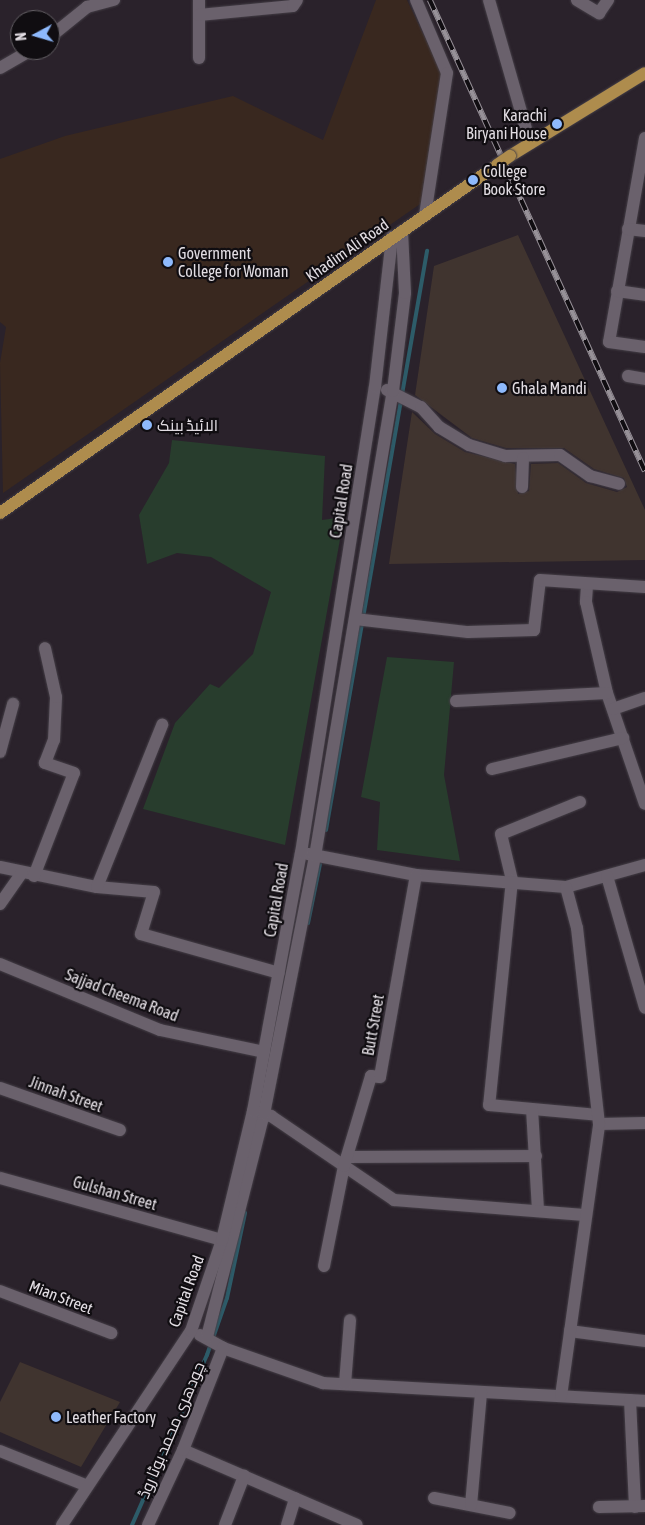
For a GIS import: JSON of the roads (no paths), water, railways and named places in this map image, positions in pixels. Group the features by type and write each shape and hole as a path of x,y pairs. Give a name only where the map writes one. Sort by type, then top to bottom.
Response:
{"main road":[{"name":"Khadim Ali Road","path":"0,514 510,156 645,73"}],"street":[{"path":"60,29 87,7 114,0"},
{"path":"198,0 199,58"},
{"path":"199,15 293,6 297,0"},
{"path":"416,0 447,82 425,215"},
{"path":"489,0 501,51 530,143"},
{"path":"497,0 501,51"},
{"path":"577,0 599,13 608,0"},
{"path":"0,68 14,60"},
{"path":"645,138 609,342 645,347"},
{"path":"628,229 645,231"},
{"path":"272,1056 315,856 394,392 404,293 397,234"},
{"name":"Capital Road","path":"62,1525 85,1485 191,1331 264,1114 272,1056 279,973 301,853 375,387 397,234"},
{"path":"617,291 645,295"},
{"path":"628,376 645,379"},
{"path":"375,387 394,392 409,400 439,428 468,445 523,458 560,455 590,476 619,484"},
{"path":"522,487 523,458"},
{"path":"354,619 468,632 534,630 540,580 587,586 645,587"},
{"path":"587,586 586,602 607,693 645,804"},
{"path":"0,904 28,875 74,773 45,763 54,740 56,697 45,648"},
{"path":"456,701 607,693"},
{"path":"613,709 645,698"},
{"path":"0,752 13,704"},
{"path":"97,887 162,725"},
{"path":"492,769 622,738"},
{"path":"580,802 502,834 512,880 489,1105 645,1123"},
{"path":"301,853 416,876 512,880 566,887 645,865"},
{"path":"0,867 28,875 97,887 154,892 141,934 279,973"},
{"name":"Butt Street","path":"346,1162 371,1076 380,1077 416,876"},
{"path":"607,876 645,1008"},
{"path":"561,1396 584,1215 599,1119 577,928 566,887"},
{"name":"Sajjad Cheema Road","path":"0,964 160,1030 272,1056"},
{"name":"Jinnah Street","path":"0,1088 120,1130"},
{"path":"532,1109 538,1212"},
{"path":"208,1338 264,1114 346,1162 394,1200 584,1215"},
{"path":"346,1162 536,1156"},
{"path":"324,1266 346,1162"},
{"name":"Gulshan Street","path":"0,1178 222,1240"},
{"name":"Mian Street","path":"0,1291 111,1333"},
{"path":"344,1384 350,1320"},
{"path":"191,1331 208,1338 223,1348 323,1383 645,1401"},
{"path":"570,1331 645,1342"},
{"name":"چودھری محمد بوٹا روڈ","path":"148,1525 184,1450 223,1348"},
{"path":"471,1505 481,1392"},
{"path":"599,1507 640,1506 630,1400"},
{"path":"184,1450 357,1525"},
{"path":"0,1451 85,1485"},
{"path":"225,1525 244,1476"},
{"path":"287,1525 295,1498"},
{"path":"434,1498 510,1513"}],"waterway":[{"path":"326,830 427,251"},
{"path":"308,923 320,864"},
{"path":"132,1525 207,1355 227,1298 245,1213"}],"railway":[{"path":"430,0 645,471"}],"place":[{"name":"Karachi Biryani House","path":"557,124"},
{"name":"College Book Store","path":"473,180"},
{"name":"Government College for Woman","path":"168,262"},
{"name":"Ghala Mandi","path":"502,388"},
{"name":"الائیڈ بینک","path":"147,425"},
{"name":"Leather Factory","path":"56,1417"}]}
